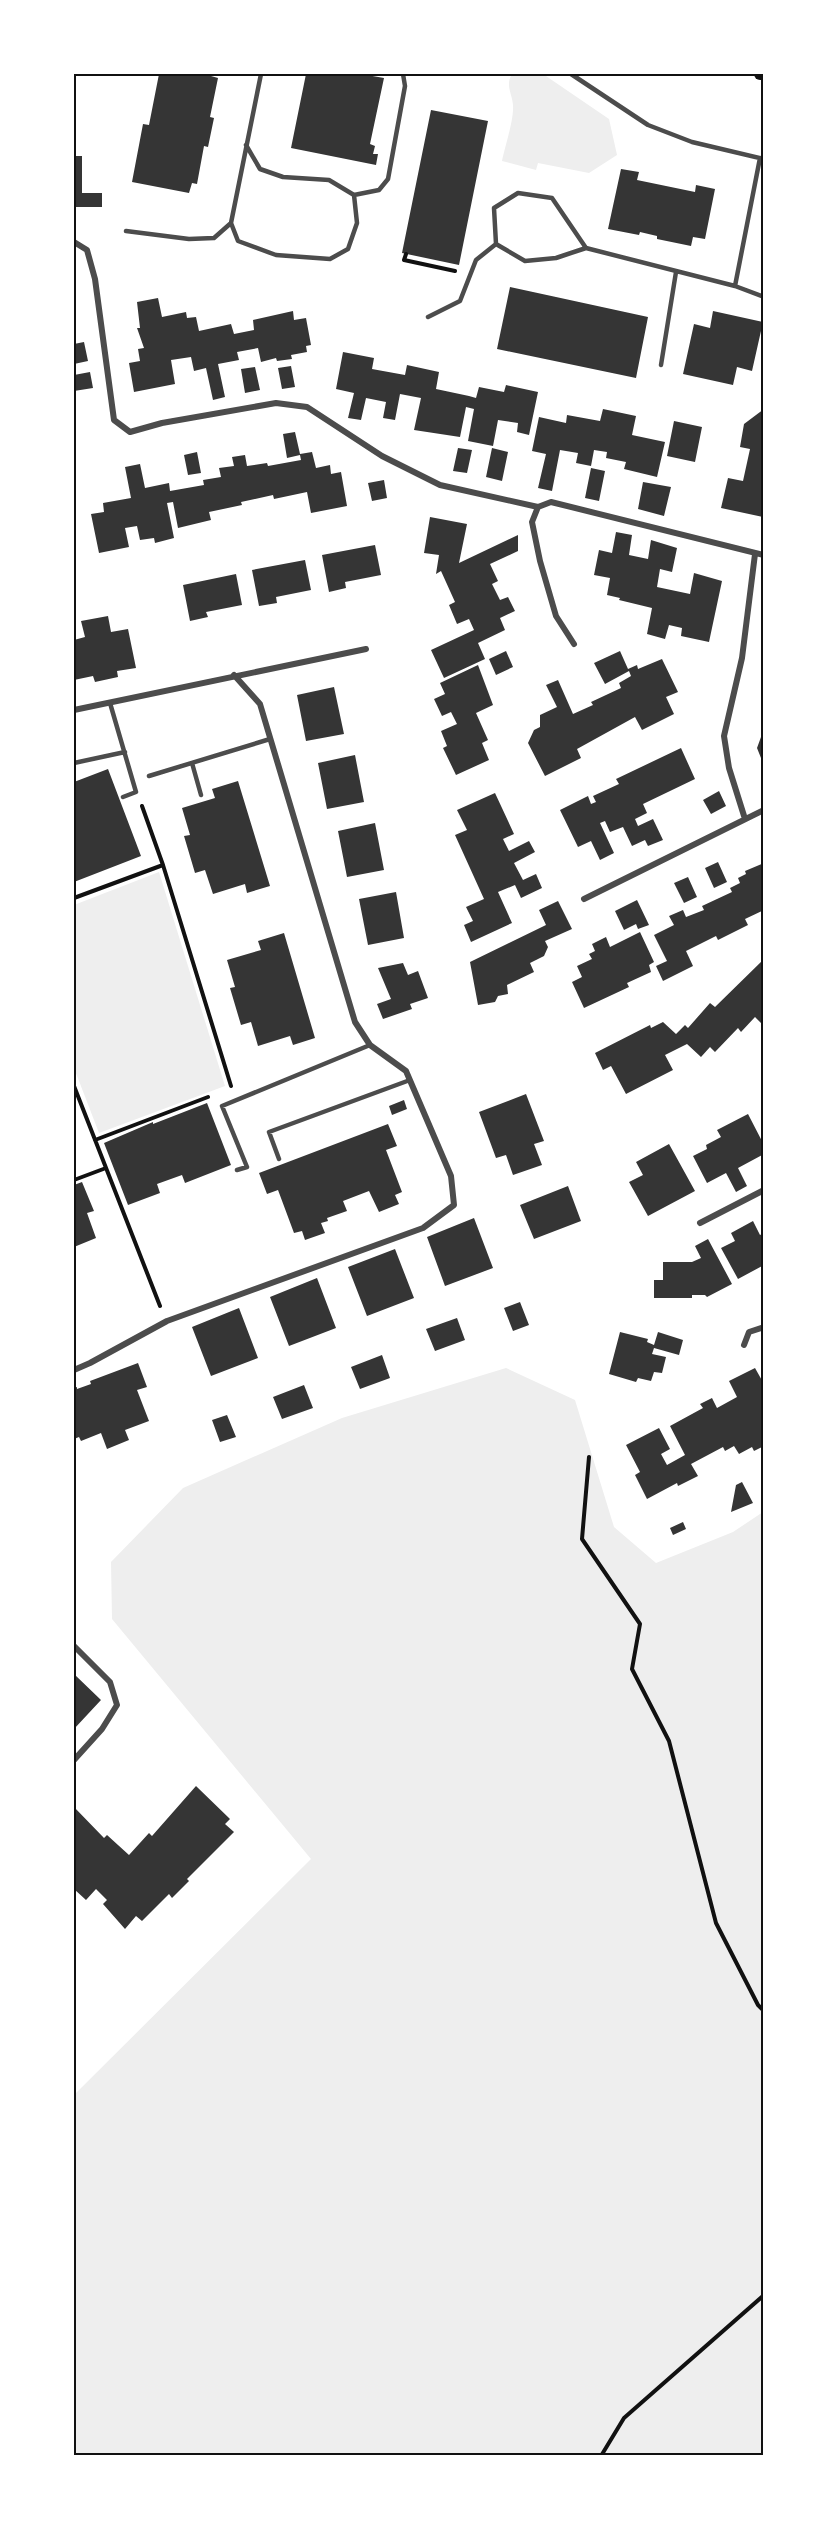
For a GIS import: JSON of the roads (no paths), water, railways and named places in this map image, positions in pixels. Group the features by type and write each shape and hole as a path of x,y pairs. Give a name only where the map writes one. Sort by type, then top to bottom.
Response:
{"street":[{"path":"74,242 87,250 95,279 114,420 130,432 162,423 276,403 307,407 382,456 440,485 538,507 551,502 764,555"},
{"path":"538,507 532,522 540,561 556,616 573,644"},
{"path":"745,819 729,768 724,736 742,658 755,554"},
{"path":"74,710 366,649"},
{"path":"74,1370 167,1321 423,1228 454,1205 451,1176 406,1071 370,1045 355,1022 260,704 234,675"},
{"path":"584,899 764,810"},
{"path":"700,1223 764,1190"},
{"path":"744,1345 749,1332 764,1327"},
{"path":"74,1646 110,1682 117,1705 102,1729 74,1760"}],"lane":[{"path":"261,74 231,223 238,241 276,255 330,259 348,249 357,222 354,195"},
{"path":"246,145 260,169 283,177 328,180 354,195 379,190 388,180 405,86 403,74"},
{"path":"571,74 648,125 692,142 762,159 735,286"},
{"path":"496,244 494,208 518,193 552,198 586,248"},
{"path":"126,231 189,239 214,238 231,223"},
{"path":"496,244 525,261 556,258 586,248 735,286 764,297"},
{"path":"428,317 460,301 476,260 496,244"},
{"path":"661,366 676,272"},
{"path":"110,703 136,792 123,797"},
{"path":"149,776 270,739"},
{"path":"74,764 124,752"},
{"path":"192,763 201,795"},
{"path":"237,1170 247,1167 222,1107 370,1045"},
{"path":"279,1159 269,1132 410,1080"}]}
